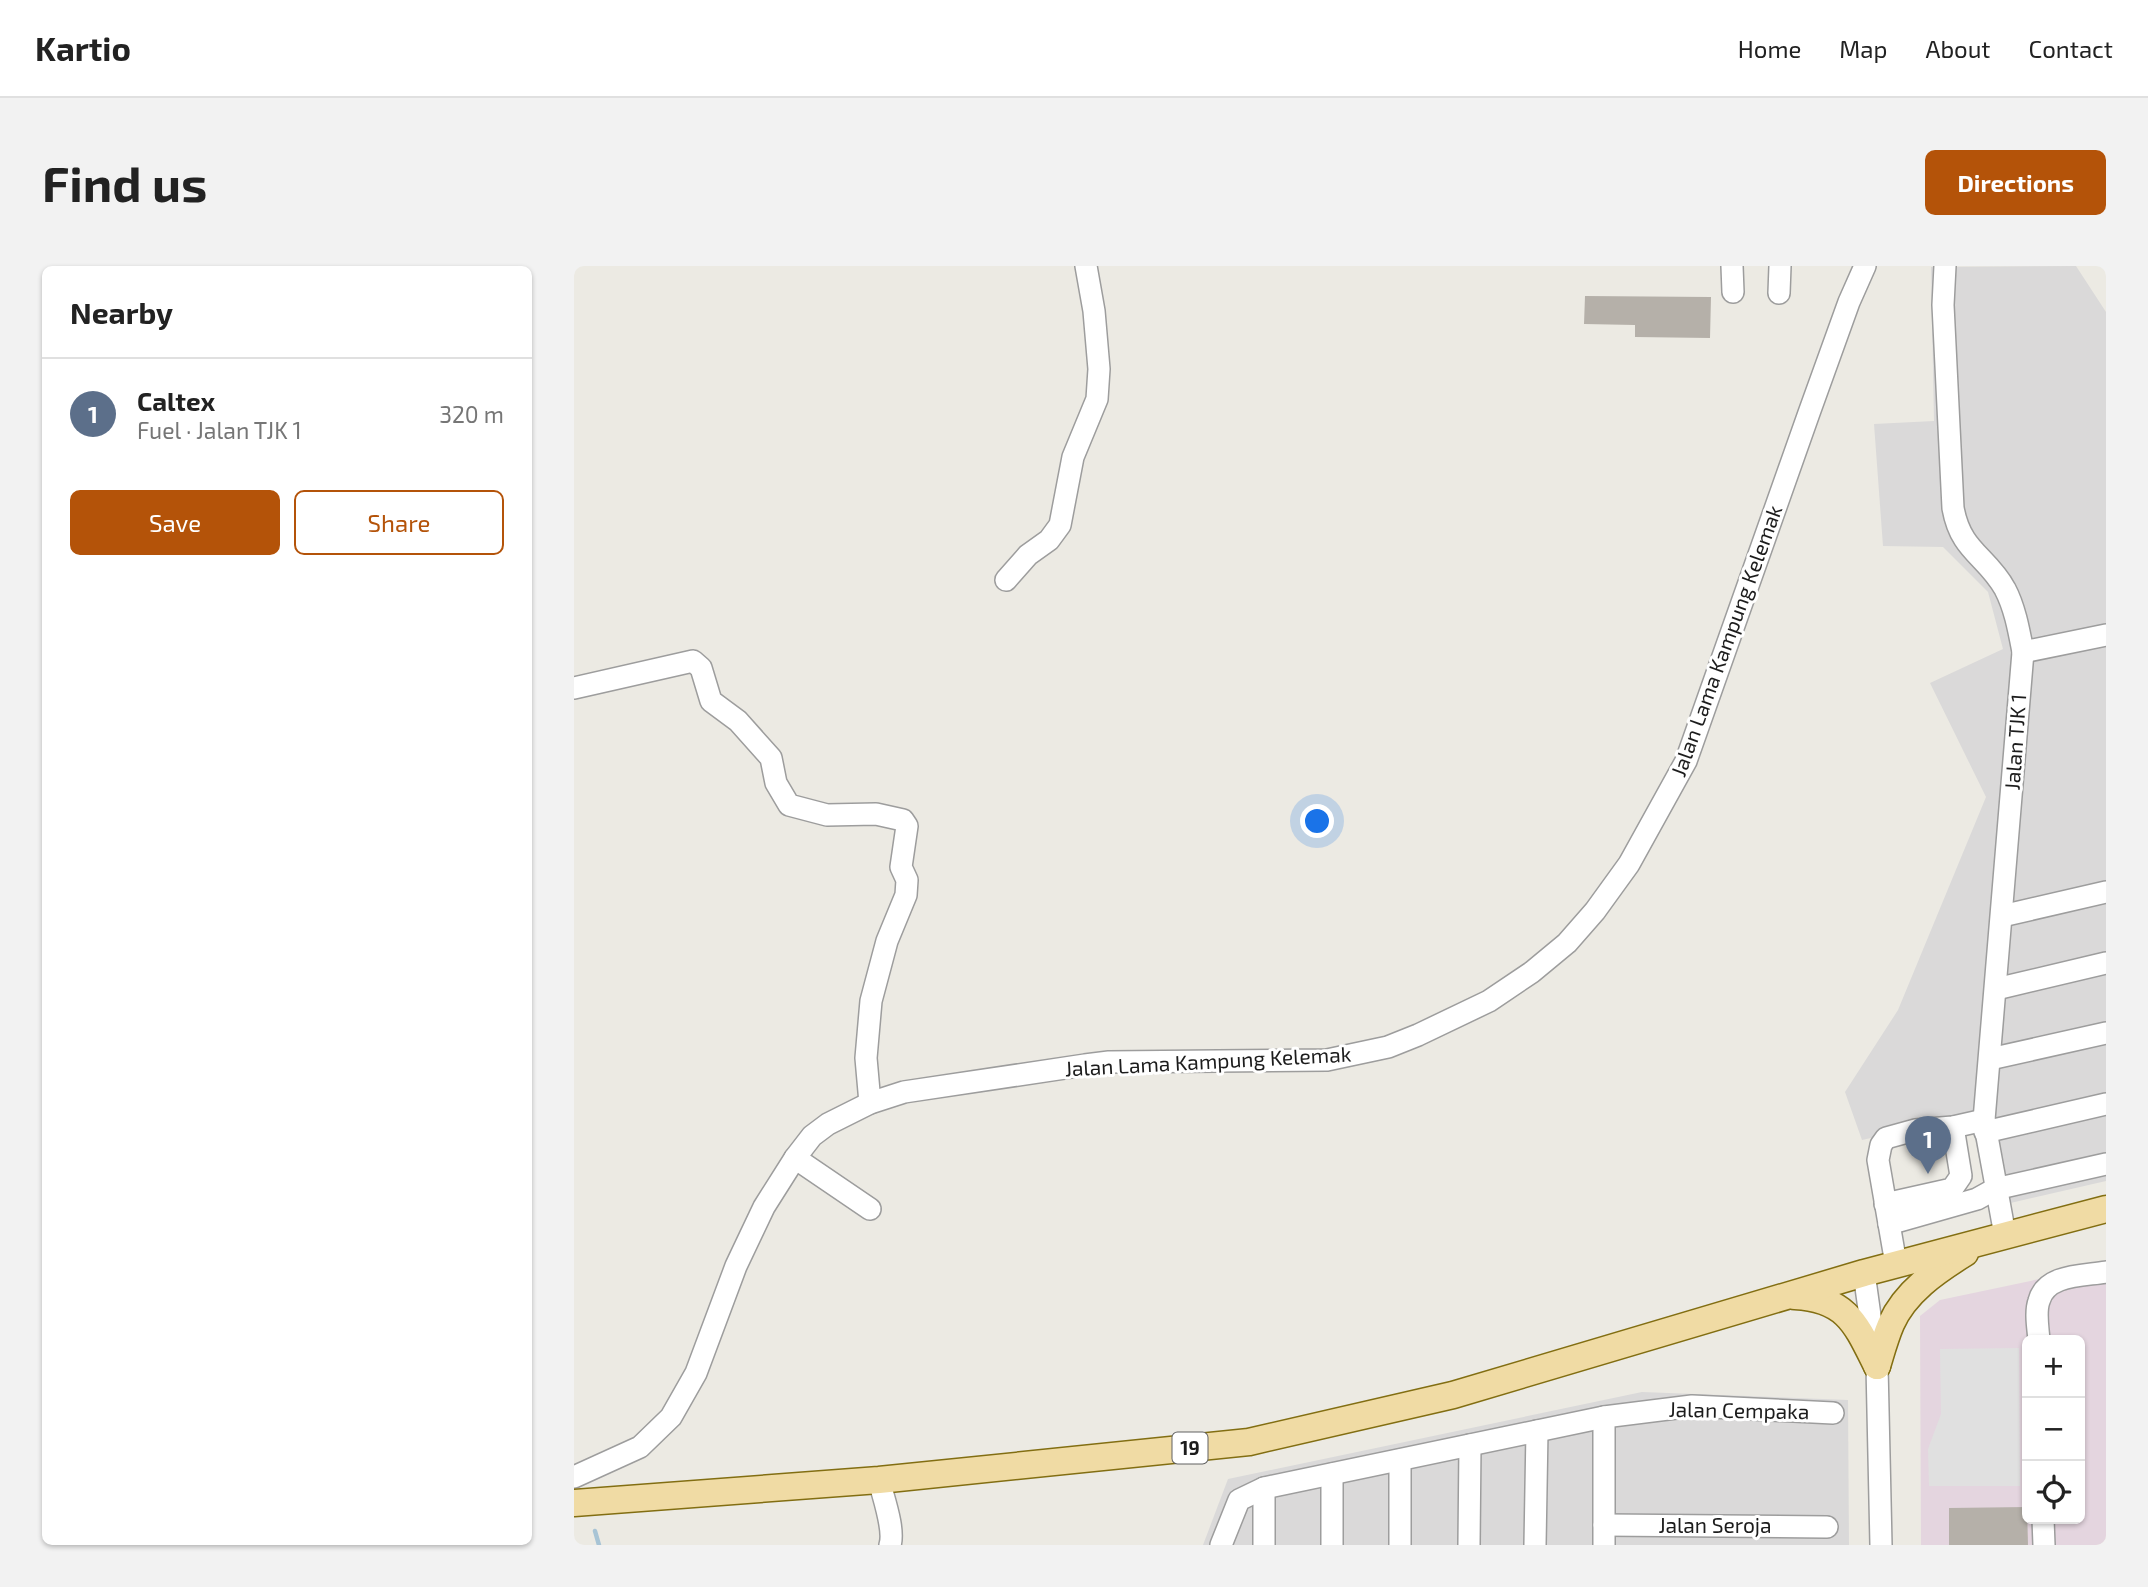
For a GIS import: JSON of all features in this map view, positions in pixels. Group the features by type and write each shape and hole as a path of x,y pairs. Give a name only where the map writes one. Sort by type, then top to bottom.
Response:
{"main road":[{"name":"19","path":"574,1503 879,1480 1249,1442 1453,1395 1864,1273 2106,1209"},
{"path":"1877,1366 1891,1325 1913,1292 1953,1260 1994,1238"},
{"path":"1788,1296 1825,1300 1842,1310 1861,1336 1877,1366"}],"street":[{"path":"1006,580 1028,555 1049,540 1060,525 1073,457 1097,399 1099,369 1094,311 1086,266"},
{"path":"1732,266 1733,292"},
{"path":"1779,293 1780,266"},
{"name":"Jalan Lama Kampung Kelemak","path":"574,1477 640,1447 671,1417 696,1373 736,1266 764,1207 811,1136 828,1124 870,1103 904,1092 1109,1062 1327,1060 1360,1054 1388,1047 1489,1001 1532,972 1567,943 1595,911 1629,864 1686,761 1849,302 1865,266"},
{"name":"Jalan TJK 1","path":"1945,266 1944,319 1956,525 1964,540 2006,591 2023,652 1984,1126 1995,1189 1994,1238"},
{"path":"2023,652 2106,635"},
{"path":"574,688 693,661 701,668 711,701 738,721 771,758 776,783 789,804 827,816 876,814 903,820 907,826 901,867 907,880 906,895 887,941 871,1001 866,1058 870,1103"},
{"path":"2002,916 2106,892"},
{"path":"1996,989 2106,962"},
{"path":"1990,1059 2106,1033"},
{"path":"1896,1264 1878,1160 1881,1144 1886,1138 1915,1130 1984,1126 2106,1104"},
{"path":"1887,1214 1952,1189 1961,1176 1953,1127"},
{"path":"795,1158 870,1209"},
{"path":"1887,1214 1977,1199 1995,1189 2106,1164"},
{"path":"2039,1335 2038,1303 2045,1288 2058,1280 2106,1272"},
{"path":"1864,1273 1877,1366 1881,1545"},
{"name":"Jalan Cempaka","path":"1264,1488 1604,1417 1692,1406 1833,1413"},
{"path":"1604,1417 1604,1535"},
{"path":"1535,1545 1537,1431"},
{"path":"1469,1545 1470,1445"},
{"path":"1400,1460 1400,1545"},
{"path":"1332,1474 1332,1545"},
{"path":"879,1480 890,1527 890,1545"},
{"path":"1221,1545 1239,1500 1264,1488 1264,1545"},
{"path":"2043,1524 2044,1545"},
{"name":"Jalan Seroja","path":"1604,1535 1827,1527"}],"shaded area":[{"path":"2076,266 2106,312 2106,1181 1989,1208 1974,1134 1973,1115 1862,1140 1845,1092 1898,1010 1986,797 1930,683 2003,649 1988,592 1943,547 1883,546 1874,424 1934,421 1931,267"},
{"path":"2106,1265 2106,1545 1921,1545 1920,1316 1940,1300"},
{"path":"2019,1348 2020,1486 1929,1486 1928,1449 1941,1414 1940,1349"},
{"path":"1642,1392 1848,1400 1849,1545 1203,1545 1228,1479"}],"building":[{"path":"1585,296 1711,297 1710,338 1635,337 1635,325 1584,324"},
{"path":"2022,1507 2022,1524 2027,1524 2028,1545 1949,1545 1949,1508"}],"waterway":[{"path":"595,1531 599,1545"}],"place":[{"name":"Caltex","path":"1928,1174"}]}
